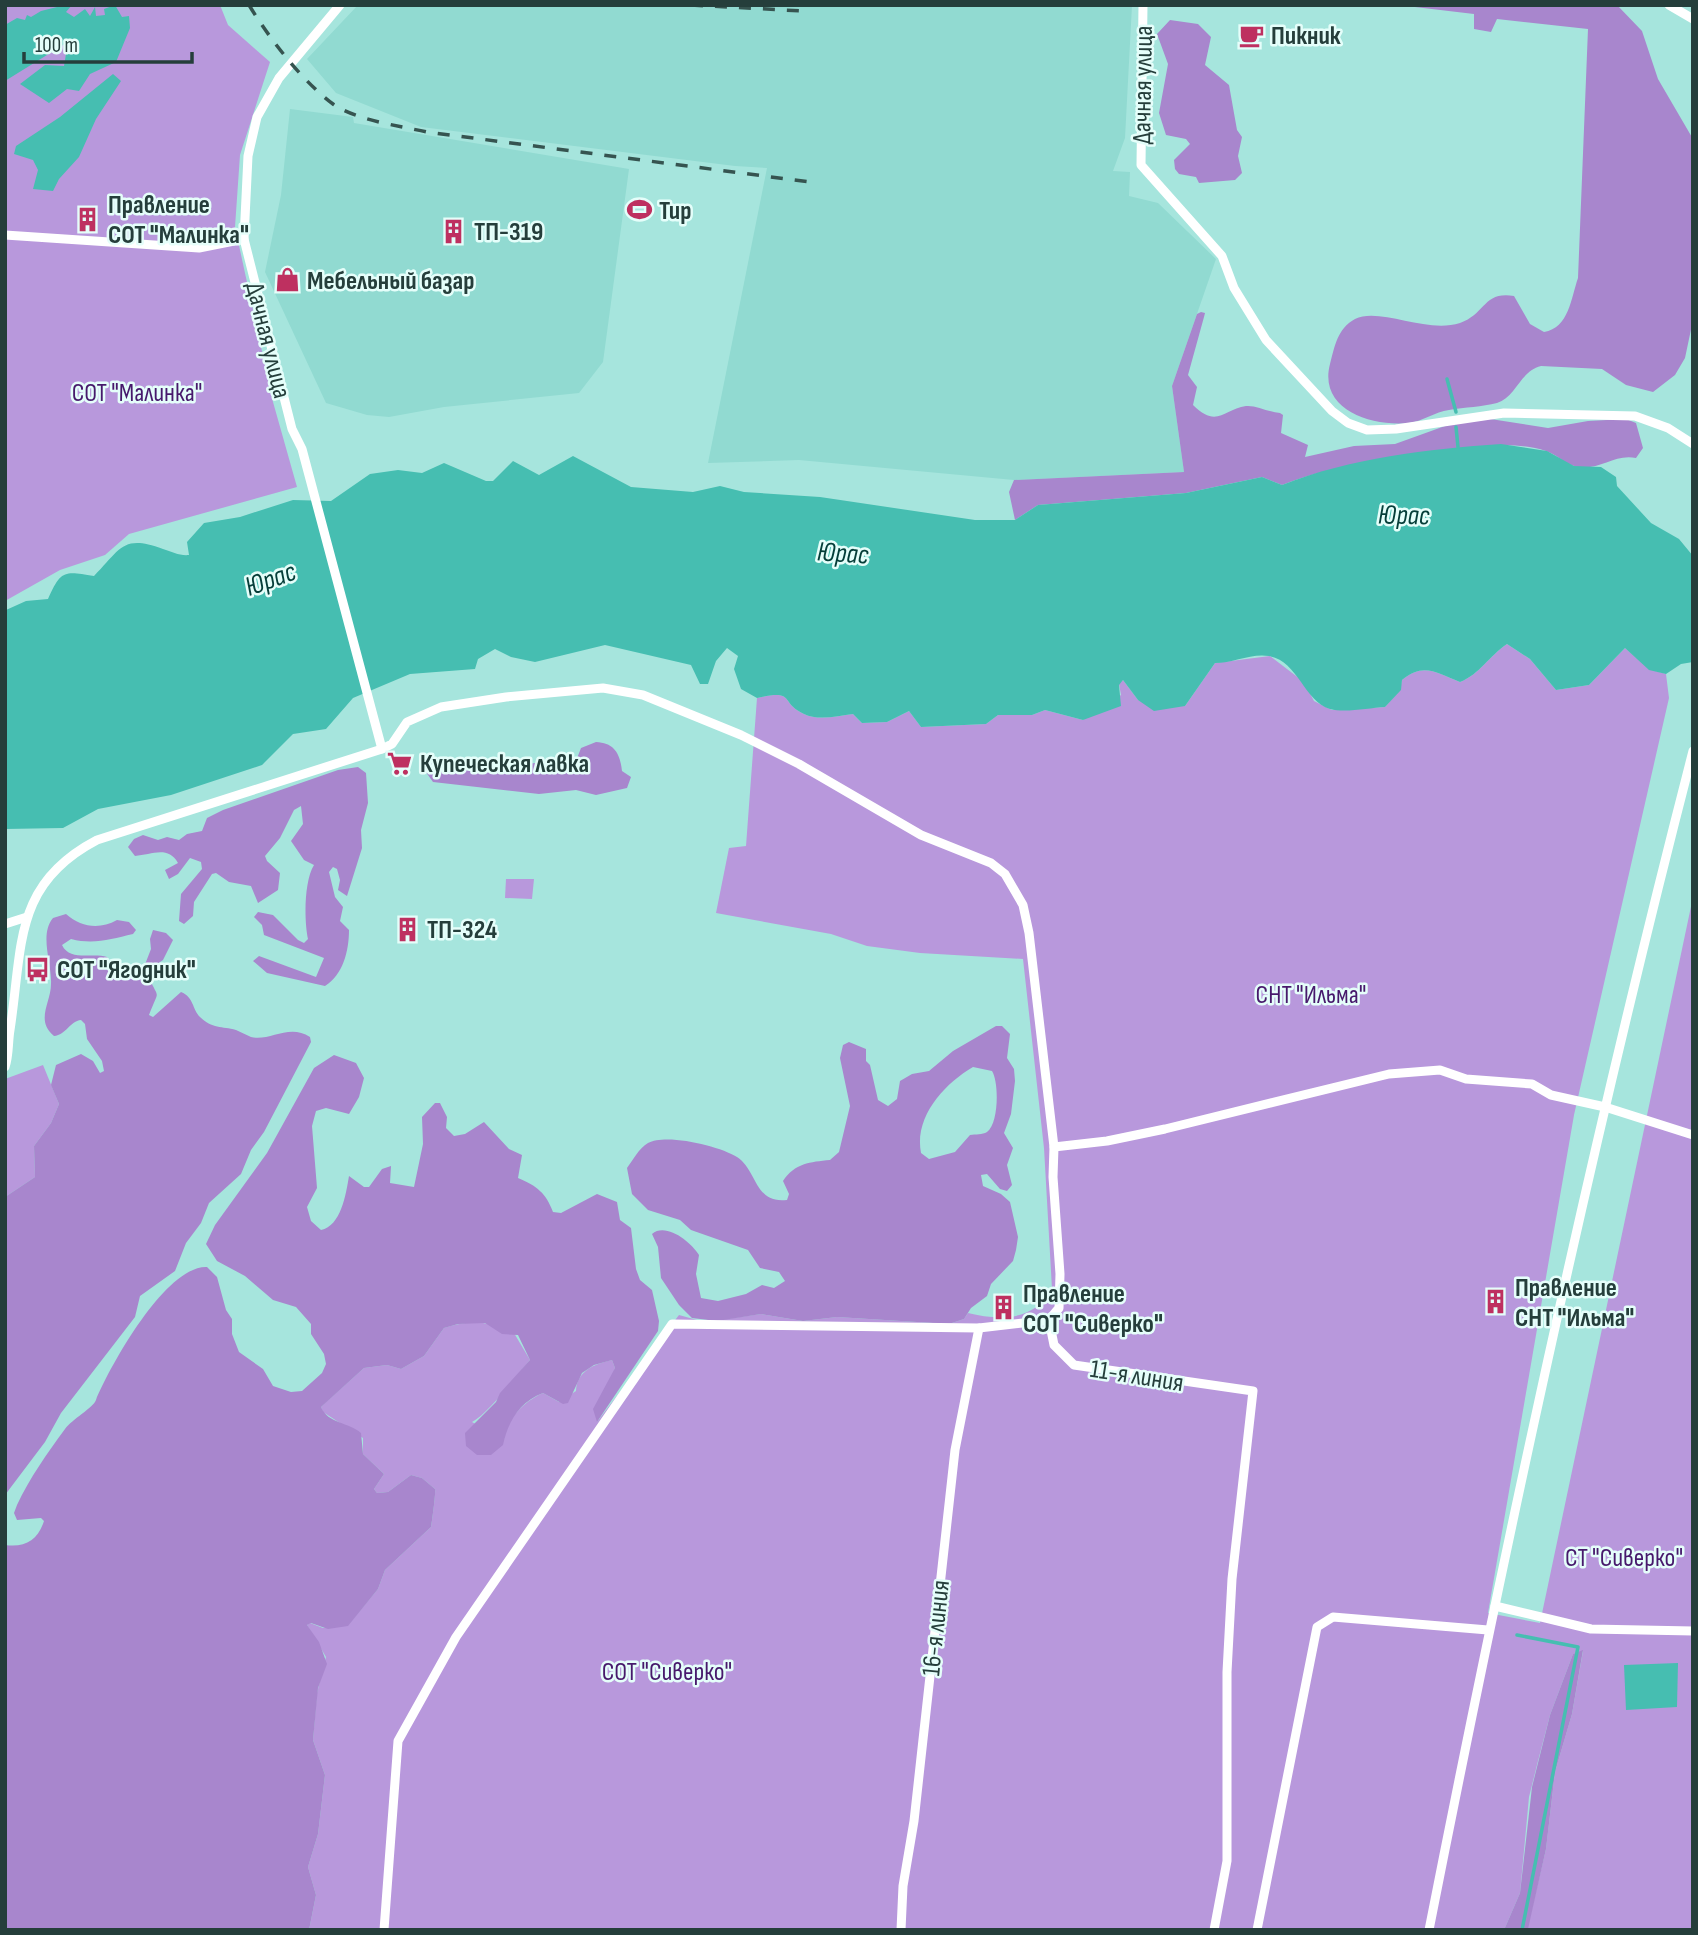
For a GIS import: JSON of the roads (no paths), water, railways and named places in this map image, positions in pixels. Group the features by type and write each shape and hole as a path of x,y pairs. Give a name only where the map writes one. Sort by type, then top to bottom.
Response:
{"street":[{"name":"Дачная улица","path":"340,5 290,61 257,117 248,156 244,239 292,429 302,449 382,749"},
{"name":"Дачная улица","path":"1143,5 1140,165 1222,256 1234,288 1266,340 1332,411 1348,423 1367,430 1396,429 1504,413 1635,416 1668,428 1693,444"},
{"path":"1669,5 1693,19"},
{"path":"5,235 199,248 244,239"},
{"path":"5,1066 27,917 39,887 72,853 97,840 382,749 392,744 407,722 441,707 506,697 603,688 643,695 741,735 799,764 921,835 991,863 1005,874 1026,915 1054,1147 1059,1308 1049,1320 979,1328 672,1324 456,1637 398,1741 384,1930"},
{"path":"1429,1930 1488,1630 1605,1107 1693,751"},
{"path":"5,924 27,917"},
{"path":"1054,1147 1107,1141 1165,1129 1388,1074 1440,1070 1466,1079 1532,1084 1550,1095 1605,1107 1693,1135"},
{"name":"11-я линия","path":"1049,1320 1054,1345 1074,1365 1253,1391 1232,1579 1227,1672 1227,1861 1214,1930"},
{"name":"16-я линия","path":"901,1930 903,1886 914,1821 955,1450 979,1328"},
{"path":"1495,1606 1591,1629 1693,1631"},
{"path":"1257,1930 1317,1628 1333,1617 1488,1630"}],"water":[{"path":"72,5 66,12 74,17 85,9 90,16 95,7 96,16 105,15 104,9 115,5 122,17 129,16 130,28 116,62 90,74 79,91 67,89 49,103 20,84 45,65 64,66 68,42 5,81 5,25 17,18 25,20 27,15 31,17 41,11"},
{"path":"113,74 121,81 96,119 79,157 59,179 53,191 33,189 38,170 33,160 14,154 16,146 60,117"},
{"name":"Юрас","path":"1501,444 1547,451 1574,466 1601,467 1616,477 1617,486 1651,523 1679,539 1693,556 1693,662 1681,664 1666,674 1649,670 1625,648 1589,685 1556,690 1530,659 1507,644 1460,682 1430,671 1417,671 1402,680 1401,690 1385,707 1343,711 1321,705 1279,659 1256,656 1215,663 1185,706 1154,711 1138,700 1123,680 1119,685 1121,706 1083,720 1045,710 1032,715 998,715 986,724 921,727 909,711 887,722 862,723 853,714 810,716 796,710 783,696 757,698 741,689 734,669 738,656 727,648 716,661 708,684 700,684 691,665 605,645 535,662 511,657 495,649 478,659 475,669 410,674 353,698 326,729 293,734 262,765 171,795 98,809 63,828 5,829 6,610 26,601 48,599 56,582 70,573 94,576 117,552 130,544 139,543 189,555 187,542 204,523 240,517 293,500 331,501 370,474 398,470 422,473 444,463 486,481 493,481 513,461 539,475 573,456 631,487 693,492 720,486 744,492 820,497 975,520 1015,520 1038,505 1186,493 1262,477 1282,485 1362,461"},
{"path":"1678,1663 1677,1707 1626,1710 1624,1665"}],"waterway":[{"path":"1447,379 1456,412"},
{"path":"1456,427 1458,447"},
{"path":"1517,1635 1578,1647 1522,1930"}],"railway":[{"path":"249,5 276,45 321,94 342,110 365,118 427,132 810,182"},
{"path":"691,5 803,11"}],"place":[{"name":"Пикник","path":"1251,35"},
{"name":"Тир","path":"639,210"},
{"name":"Правление СОТ \"Малинка\"","path":"88,219"},
{"name":"ТП-319","path":"454,231"},
{"name":"Мебельный базар","path":"287,280"},
{"name":"Купеческая лавка","path":"400,763"},
{"name":"ТП-324","path":"407,929"},
{"name":"СОТ \"Ягодник\"","path":"37,969"},
{"name":"Правление СНТ \"Ильма\"","path":"1495,1302"},
{"name":"Правление СОТ \"Сиверко\"","path":"1003,1308"}],"park label":[{"name":"СОТ \"Малинка\"","path":"137,392"},
{"name":"СНТ \"Ильма\"","path":"1311,994"},
{"name":"СТ \"Сиверко\"","path":"1624,1557"},
{"name":"СОТ \"Сиверко\"","path":"667,1671"}]}
